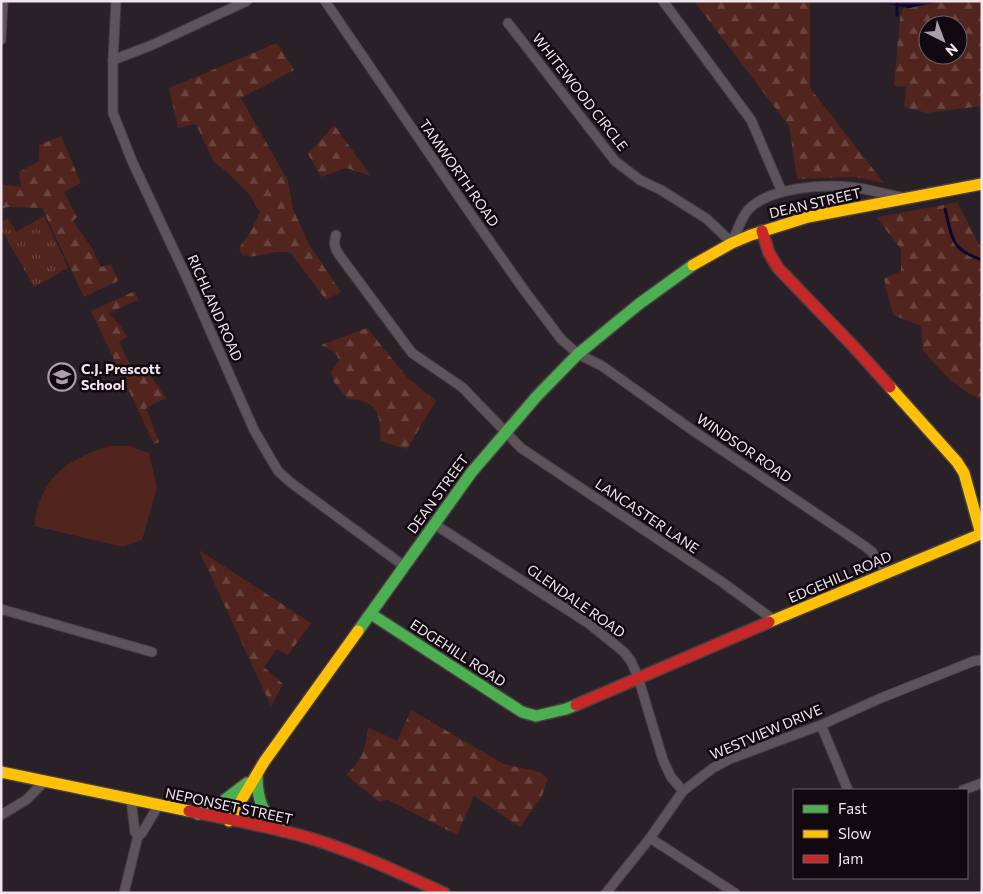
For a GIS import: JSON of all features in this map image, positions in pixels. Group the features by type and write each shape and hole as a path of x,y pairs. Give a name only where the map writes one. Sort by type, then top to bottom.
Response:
{"main road":[{"name":"DEAN STREET","path":"229,821 258,773 471,473 536,396 578,354 683,271 732,243 762,231 808,217 971,188 982,184"},
{"name":"EDGEHILL ROAD","path":"371,614 522,712 536,716 566,709 638,677 982,534 964,474 957,462 854,347 778,268 770,254 762,231"},
{"name":"NEPONSET STREET","path":"1,772 316,840 366,858 444,893"},
{"path":"198,814 231,796 258,773"},
{"path":"258,773 257,794 261,806 274,823 286,833"}],"street":[{"path":"1,40 3,1"},
{"name":"RICHLAND ROAD","path":"116,1 112,60 113,114 132,161 186,276 254,430 278,471 290,482 404,566"},
{"path":"112,60 152,45 247,1"},
{"name":"TAMWORTH ROAD","path":"325,1 524,290 561,339 578,354"},
{"path":"663,1 751,120 782,192"},
{"name":"WHITEWOOD CIRCLE","path":"508,23 615,161 640,180 661,190 707,219 732,243"},
{"name":"DEAN STREET","path":"732,243 748,210 758,202 782,192 816,187 849,187 907,198"},
{"name":"LANCASTER LANE","path":"336,235 335,248 340,256 412,353 462,387 521,448 722,582 775,621"},
{"name":"WINDSOR ROAD","path":"578,354 602,366 695,432 866,547 872,552 887,574"},
{"name":"GLENDALE ROAD","path":"434,524 588,622 624,652 638,677 663,760 671,777 683,791"},
{"path":"1,609 152,652"},
{"name":"WESTVIEW DRIVE","path":"606,893 650,838 683,791 713,768 730,759 821,725 881,698 974,661 982,660"},
{"path":"821,725 848,789"},
{"path":"1,815 26,800 44,782"},
{"path":"967,789 982,783"},
{"path":"131,800 138,836"},
{"path":"124,893 138,836 158,806"},
{"path":"650,838 735,893"}],"green space":[{"path":"694,1 810,1 810,88 884,183 854,177 797,179 789,126"},
{"path":"942,1 982,1 982,106 927,113 904,107 906,87 894,86 900,17 904,7 909,8"},
{"path":"277,43 294,70 241,98 288,181 293,209 310,246 341,292 326,300 291,253 278,252 254,256 242,255 239,248 251,231 260,212 249,194 213,161 196,124 178,128 169,88"},
{"path":"334,125 371,176 346,168 321,177 308,154"},
{"path":"61,136 81,183 64,192 77,217 73,221 92,248 101,267 111,264 118,281 84,297 42,208 8,207 1,209 1,184 21,187 19,172 39,161 39,145"},
{"path":"957,202 982,250 982,400 951,381 923,351 921,326 893,315 884,279 901,271 901,249 876,217"},
{"path":"44,216 68,268 34,287 1,229 1,222 8,218 16,232"},
{"path":"135,291 138,300 109,313 127,337 119,342 133,371 145,367 166,398 146,408 159,442 154,444 91,311"},
{"path":"367,328 407,377 436,401 407,449 380,441 380,424 376,411 366,402 348,399 334,382 331,372 339,360 336,353 321,345"},
{"path":"110,446 130,446 149,453 157,488 142,540 123,547 34,526 42,495 58,473 80,457"},
{"path":"199,550 311,623 288,655 277,649 264,667 283,684 271,706"},
{"path":"411,710 504,764 540,772 548,778 542,796 520,827 474,796 457,835 388,800 379,802 346,775 362,754 368,727 397,741"}],"shaded area":[{"path":"871,1 942,1 909,8"}],"waterway":[{"path":"897,1 897,15"},
{"path":"945,209 954,242 964,252 982,260"}],"traffic: fast":[{"path":"358,631 471,473 537,396 578,354 639,304 693,265"},
{"path":"371,614 522,712 536,716 576,705"},
{"path":"257,775 258,793 262,807 270,819 283,831"},
{"path":"198,814 218,805 247,783"}],"traffic: slow":[{"path":"693,265 732,243 751,235 808,217 982,184"},
{"path":"769,622 981,534 964,473 957,462 890,387"},
{"path":"229,821 264,762 358,631"},
{"path":"1,772 189,811"}],"traffic: jam":[{"path":"762,231 769,253 778,268 890,387"},
{"path":"576,705 769,622"},
{"path":"189,811 269,827 316,840 365,858 444,893"}],"place":[{"name":"C.J. Prescott School","path":"62,377"}]}
